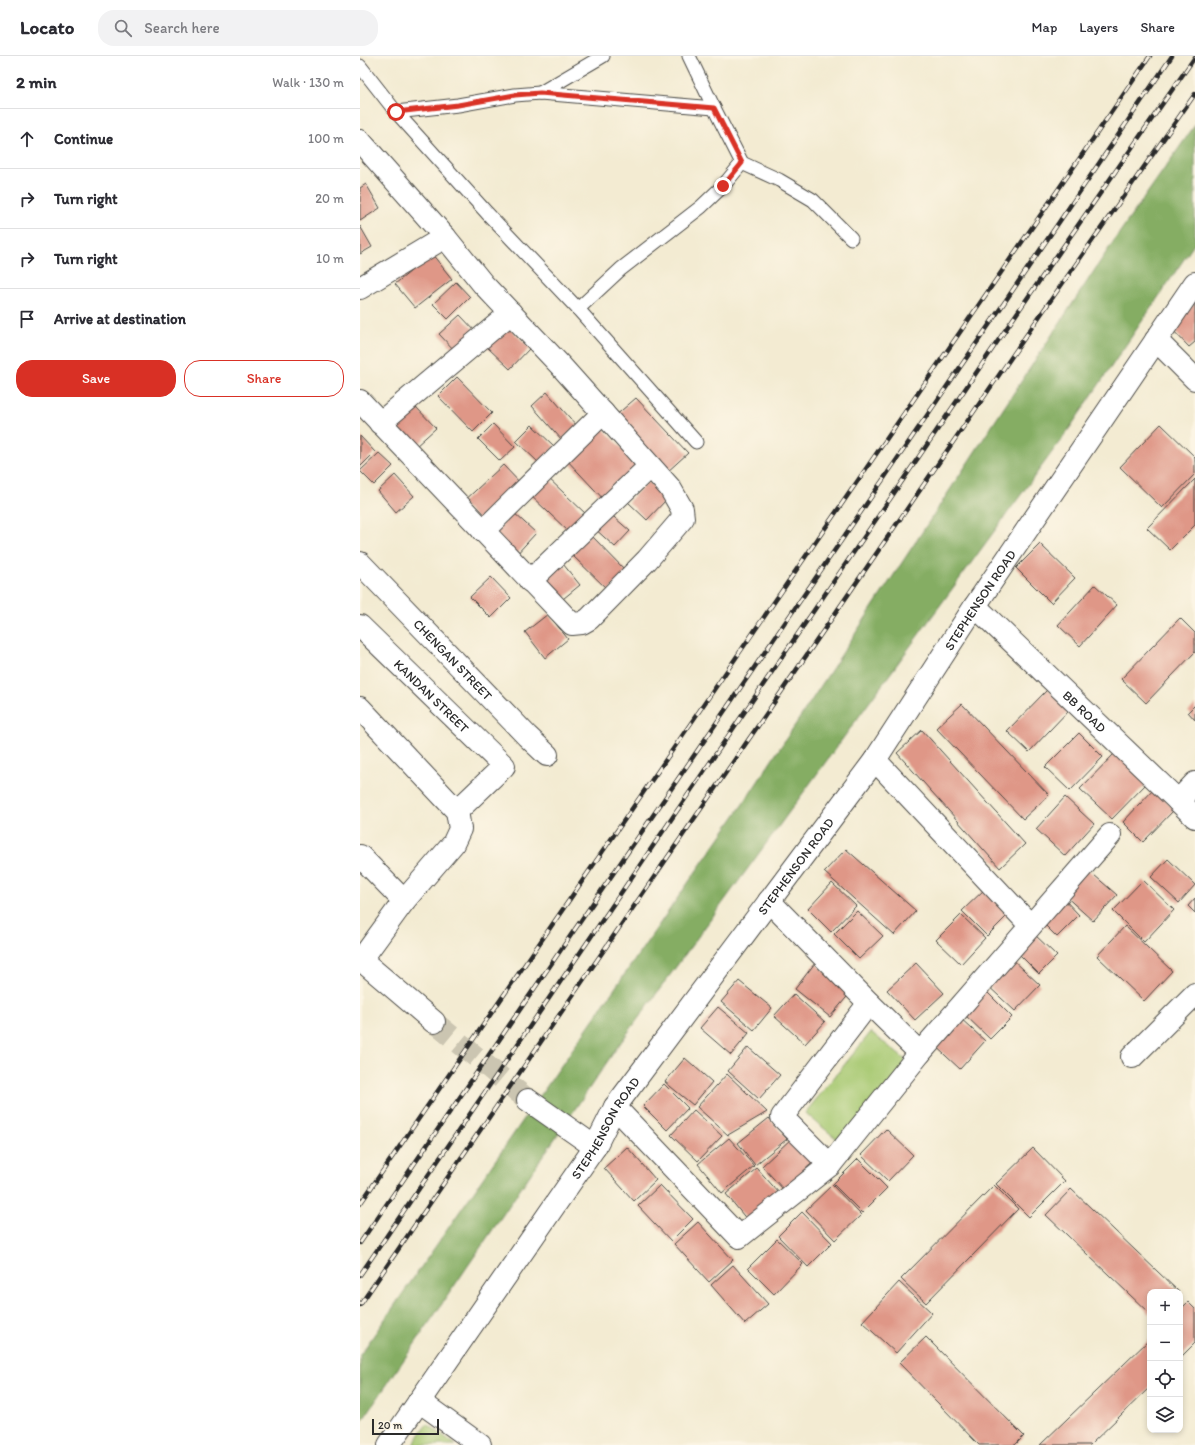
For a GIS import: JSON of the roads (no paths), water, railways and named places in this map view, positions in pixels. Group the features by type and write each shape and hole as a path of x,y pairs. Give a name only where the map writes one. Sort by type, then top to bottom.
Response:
{"street":[{"path":"360,140 445,237 483,284 560,365 670,488 682,509 683,518 647,560 589,619 582,623 572,624 360,401"},
{"path":"360,288 445,237"},
{"name":"STEPHENSON ROAD","path":"389,1445 594,1147 615,1106 875,760 975,606 1195,283"},
{"path":"380,423 511,313"},
{"path":"1156,340 1195,379"},
{"path":"483,531 603,413"},
{"path":"530,581 650,466"},
{"name":"CHENGAN STREET","path":"360,562 547,756"},
{"name":"BB ROAD","path":"975,606 1195,816"},
{"name":"KANDAN STREET","path":"360,626 504,766 457,811"},
{"path":"360,708 457,811 460,828 453,844 404,901 360,959 434,1022"},
{"path":"875,760 1030,925"},
{"path":"1178,801 1195,783"},
{"path":"615,1106 739,1237 830,1165 920,1052 1110,835"},
{"path":"360,856 404,901"},
{"path":"769,902 869,1004 920,1052"},
{"path":"1132,1057 1195,994"},
{"path":"830,1165 782,1117 869,1004"},
{"path":"528,1100 594,1147"},
{"path":"419,1401 480,1445"}],"lane":[{"path":"540,93 603,56"},
{"path":"689,56 742,163 779,180 813,200 851,238"},
{"path":"360,66 396,112 486,213 578,309 696,442"},
{"path":"396,112 458,105 515,95 540,93 714,108"},
{"path":"578,309 621,269 700,207 723,186 742,163"}],"tunnel":[{"path":"434,1022 528,1100"}],"railway":[{"path":"360,1204 1150,56"},
{"path":"360,1243 1172,56"},
{"path":"360,1275 1017,313 1195,57"},
{"path":"360,1305 1032,327 1195,94"}]}
